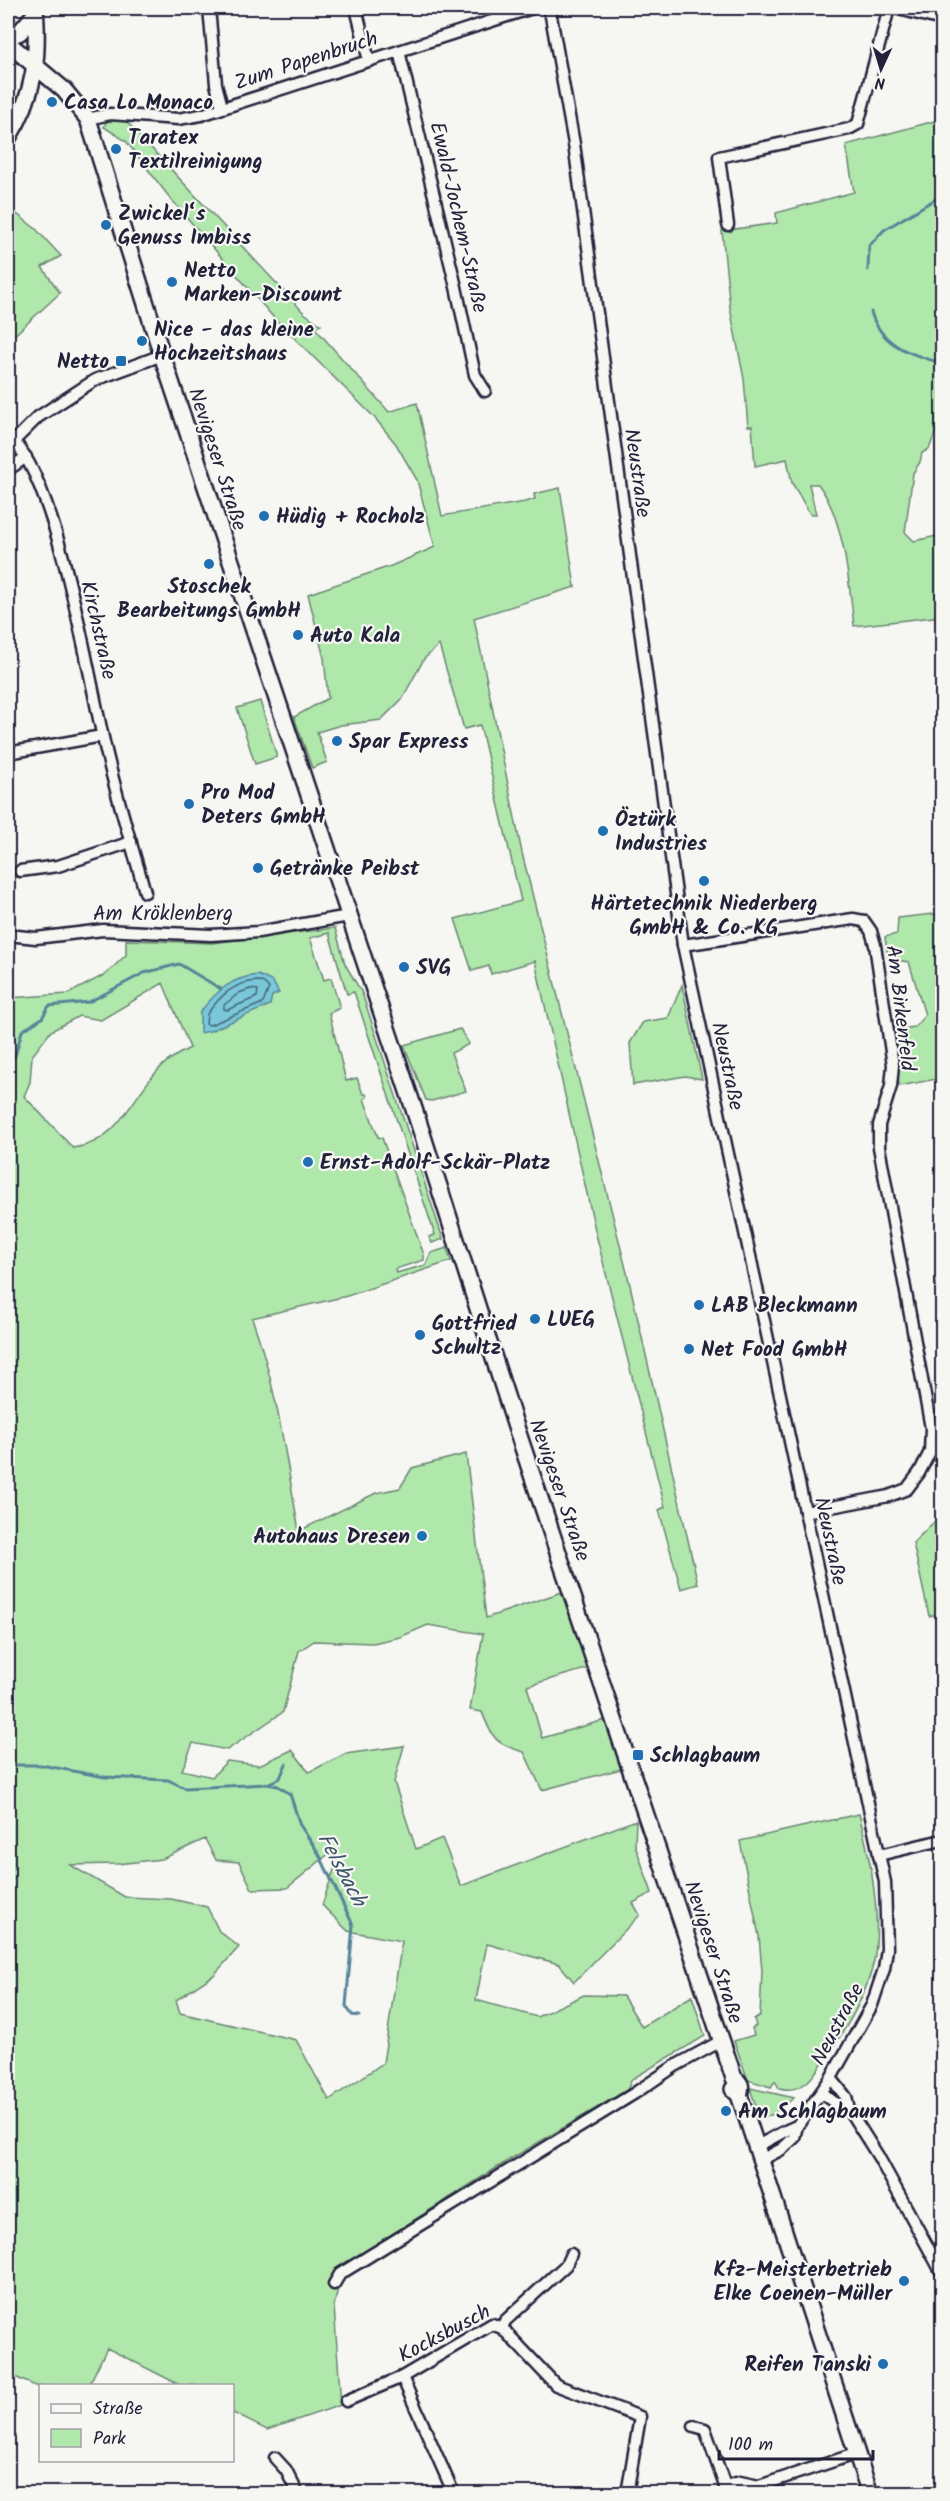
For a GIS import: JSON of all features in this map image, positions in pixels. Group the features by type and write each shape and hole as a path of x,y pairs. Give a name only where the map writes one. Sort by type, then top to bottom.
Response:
{"main road":[{"path":"8,37 20,32 35,11"},
{"path":"8,138 26,104 36,66 35,11"},
{"name":"Nevigeser Straße","path":"8,43 74,100 88,119 162,355 721,2041 734,2078 740,2082 742,2088 739,2095 870,2493"}],"street":[{"path":"209,8 216,84 222,107"},
{"path":"356,8 369,61"},
{"name":"Zum Papenbruch","path":"88,119 110,114 178,119 201,115 532,8"},
{"name":"Neustraße","path":"547,8 551,16 574,144 683,945 885,1882 888,1915 884,1969 872,2005 822,2093 797,2126 785,2130 759,2153"},
{"path":"728,225 719,157 849,129 858,124 889,8"},
{"path":"895,8 942,20"},
{"name":"Ewald-Jochem-Straße","path":"399,51 475,375 485,391"},
{"path":"11,439 38,417 95,380 162,355"},
{"name":"Kirchstraße","path":"11,439 26,457 34,472 64,565 102,736 145,892"},
{"path":"8,470 26,457"},
{"path":"8,753 102,736"},
{"path":"20,871 58,866 131,842"},
{"name":"Am Kröklenberg","path":"8,935 36,938 103,930 211,935 282,928 349,916"},
{"name":"Am Birkenfeld","path":"683,945 853,919 864,921 871,931 875,945 893,1065 891,1086 879,1125 879,1147 931,1428 930,1452 907,1489 889,1496 805,1512"},
{"path":"879,1855 942,1840"},
{"path":"334,2284 340,2274 635,2093 675,2066 721,2041"},
{"path":"831,2078 846,2097 849,2110 878,2156 942,2273"},
{"path":"822,2093 840,2107 849,2110"},
{"name":"Kocksbusch","path":"346,2402 402,2377 492,2324 501,2328 566,2265 571,2254"},
{"path":"501,2328 556,2385 640,2417 627,2493"},
{"path":"402,2377 454,2493"},
{"path":"694,2426 705,2429 725,2490 740,2482 756,2489 858,2453"},
{"path":"275,2458 286,2470 298,2493"}],"green space":[{"path":"109,116 127,122 304,313 321,325 315,328 389,412 417,403 442,516 525,502 535,499 534,494 560,488 575,587 474,618 522,853 630,1285 698,1584 681,1589 659,1510 665,1507 596,1234 535,961 491,974 489,966 472,971 455,919 521,901 480,725 464,729 439,645 424,659 402,699 381,720 341,725 317,732 327,762 312,768 294,717 328,698 324,658 308,594 391,566 435,547 417,480 396,444 374,417 274,318 170,198 126,141 104,127"},
{"path":"942,119 942,416 929,449 922,453 920,462 913,473 905,532 914,541 942,535 942,616 854,626 848,572 840,533 827,498 818,484 809,484 816,514 810,514 792,483 787,459 755,466 752,426 748,426 744,379 730,308 722,231 777,223 776,213 854,192 846,145"},
{"path":"8,207 36,229 61,256 42,267 60,293 8,341"},
{"path":"260,701 277,757 255,764 237,708"},
{"path":"942,913 942,1078 899,1086 894,1030 915,1027 925,1015 909,962 888,959 885,937 897,934 898,918"},
{"path":"335,928 345,964 362,993 443,1239 432,1243 429,1237 435,1235 354,992 347,994 329,933 310,938 324,980 331,978 340,1008 329,1013 346,1081 357,1078 363,1094 366,1094 367,1097 364,1099 378,1137 382,1138 424,1255 424,1260 395,1269 396,1273 426,1265 431,1253 447,1248 451,1261 347,1296 252,1318 274,1397 299,1531 376,1493 400,1488 412,1468 466,1454 486,1618 562,1592 589,1668 527,1686 542,1738 605,1720 621,1769 542,1790 524,1752 501,1743 492,1734 482,1712 470,1710 483,1634 428,1625 400,1637 373,1643 314,1641 299,1651 283,1712 227,1750 193,1743 182,1770 212,1777 227,1761 259,1765 292,1750 309,1772 345,1754 404,1746 394,1782 416,1849 442,1838 461,1886 636,1820 635,1845 652,1893 633,1903 640,1915 574,1982 559,1964 487,1944 476,2000 537,2017 584,1995 623,1996 642,2027 692,1996 705,2036 632,2079 627,2090 509,2160 351,2260 358,2268 340,2279 334,2306 341,2405 267,2430 234,2414 234,2384 178,2384 107,2348 89,2384 39,2384 39,2388 8,2374 8,998 68,994 106,974 126,955 126,940 212,943","holes":["163,983 190,1048 159,1069 113,1128 101,1138 88,1144 73,1148 24,1096 30,1082 32,1056 51,1031 79,1016 101,1020","205,1839 216,1860 239,1862 252,1889 287,1888 331,1852 338,1858 322,1905 348,1931 402,1941 383,2063 329,2100 296,2040 180,2013 176,2000 214,1975 239,1947 219,1931 207,1907 171,1899 125,1897 70,1865 117,1864 162,1859"]},
{"path":"682,985 702,1079 685,1076 633,1085 630,1043 643,1022 668,1018"},
{"path":"460,1029 469,1044 451,1053 466,1091 432,1101 426,1100 404,1045"},
{"path":"942,1514 942,1613 929,1616 913,1543"},
{"path":"859,1814 871,1867 877,1925 874,1960 866,1987 840,2036 816,2072 801,2086 787,2089 779,2088 775,2081 771,2087 748,2080 734,2041 754,2035 752,2028 756,2026 754,2019 760,2016 762,1971 759,1936 740,1841"},
{"path":"750,2088 794,2098 764,2118 759,2115"}],"water":[{"path":"258,975 273,982 279,993 272,996 270,1005 210,1031 200,1033 200,1012 212,998 232,982"}],"waterway":[{"path":"868,270 869,246 884,230 942,195"},
{"path":"871,312 876,324 890,341 909,352 942,363"},
{"path":"8,1062 15,1056 22,1031 42,1018 49,1006 89,1002 144,973 179,964 221,989"},
{"name":"Felsbach","path":"8,1761 13,1765 41,1765 105,1777 168,1780 185,1788 267,1784 280,1778 286,1764"},
{"name":"Felsbach","path":"267,1784 278,1786 290,1794 300,1825 319,1854 353,1925 346,2006 352,2015 359,2016"}],"place":[{"name":"Casa Lo Monaco","path":"52,102"},
{"name":"Taratex Textilreinigung","path":"116,149"},
{"name":"Zwickel‘s Genuss Imbiss","path":"106,225"},
{"name":"Netto Marken-Discount","path":"172,282"},
{"name":"Nice - das kleine Hochzeitshaus","path":"142,341"},
{"name":"Netto","path":"121,361"},
{"name":"Hüdig + Rocholz","path":"264,516"},
{"name":"Stoschek Bearbeitungs GmbH","path":"209,564"},
{"name":"Auto Kala","path":"298,635"},
{"name":"Spar Express","path":"337,741"},
{"name":"Pro Mod Deters GmbH","path":"189,804"},
{"name":"Öztürk Industries","path":"603,831"},
{"name":"Getränke Peibst","path":"258,868"},
{"name":"Härtetechnik Niederberg GmbH & Co. KG","path":"704,881"},
{"name":"SVG","path":"404,967"},
{"name":"Ernst-Adolf-Sckär-Platz","path":"308,1162"},
{"name":"LAB Bleckmann","path":"699,1305"},
{"name":"LUEG","path":"535,1319"},
{"name":"Gottfried Schultz","path":"420,1335"},
{"name":"Net Food GmbH","path":"689,1349"},
{"name":"Autohaus Dresen","path":"422,1536"},
{"name":"Schlagbaum","path":"638,1755"},
{"name":"Am Schlagbaum","path":"726,2111"},
{"name":"Kfz-Meisterbetrieb Elke Coenen-Müller","path":"904,2281"},
{"name":"Reifen Tanski","path":"883,2364"}]}
